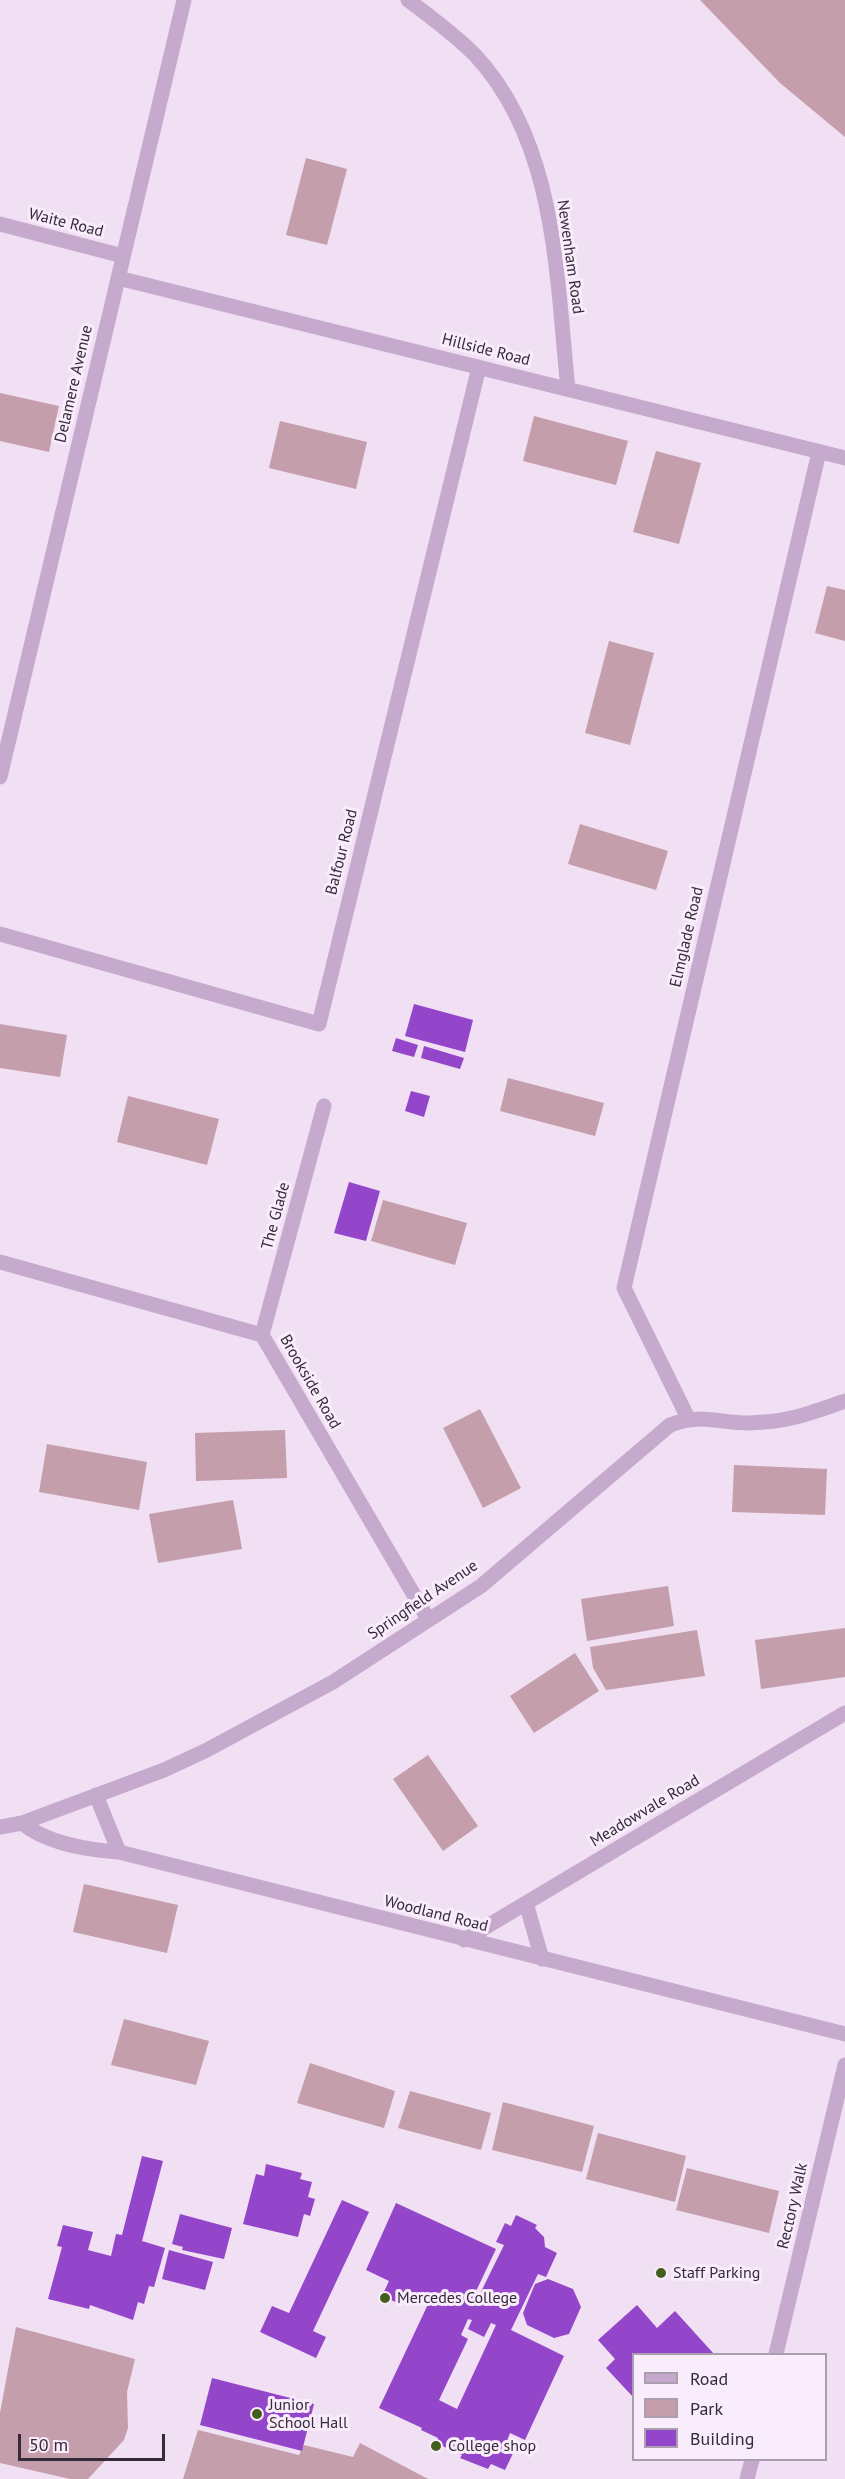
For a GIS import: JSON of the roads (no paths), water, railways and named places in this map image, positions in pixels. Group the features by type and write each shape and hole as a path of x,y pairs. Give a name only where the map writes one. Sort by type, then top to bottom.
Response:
{"street":[{"name":"Delamere Avenue","path":"0,777 184,0"},
{"name":"Newenham Road","path":"408,0 475,55 512,108 527,142 551,223 568,388"},
{"name":"Waite Road","path":"0,224 123,256"},
{"name":"Hillside Road","path":"118,278 845,458"},
{"name":"Balfour Road","path":"0,934 319,1024 479,367"},
{"name":"Elmglade Road","path":"688,1418 624,1288 819,452"},
{"name":"The Glade","path":"262,1335 324,1106"},
{"name":"Brookside Road","path":"0,1262 262,1335 428,1619"},
{"path":"688,1418 747,1423 795,1419 845,1401"},
{"name":"Springfield Avenue","path":"0,1827 22,1823 164,1770 247,1731 333,1682 481,1586 647,1442 670,1425 688,1418"},
{"name":"Meadowvale Road","path":"464,1940 845,1713"},
{"path":"96,1795 119,1852"},
{"name":"Woodland Road","path":"22,1823 30,1829 55,1839 95,1850 119,1852 845,2034"},
{"path":"526,1903 542,1959"},
{"name":"Rectory Walk","path":"777,2353 845,2065"},
{"path":"747,2479 752,2461"}],"place":[{"name":"Staff Parking","path":"661,2273"},
{"name":"Mercedes College","path":"385,2298"},
{"name":"Junior School Hall","path":"257,2414"},
{"name":"College shop","path":"436,2446"}]}
